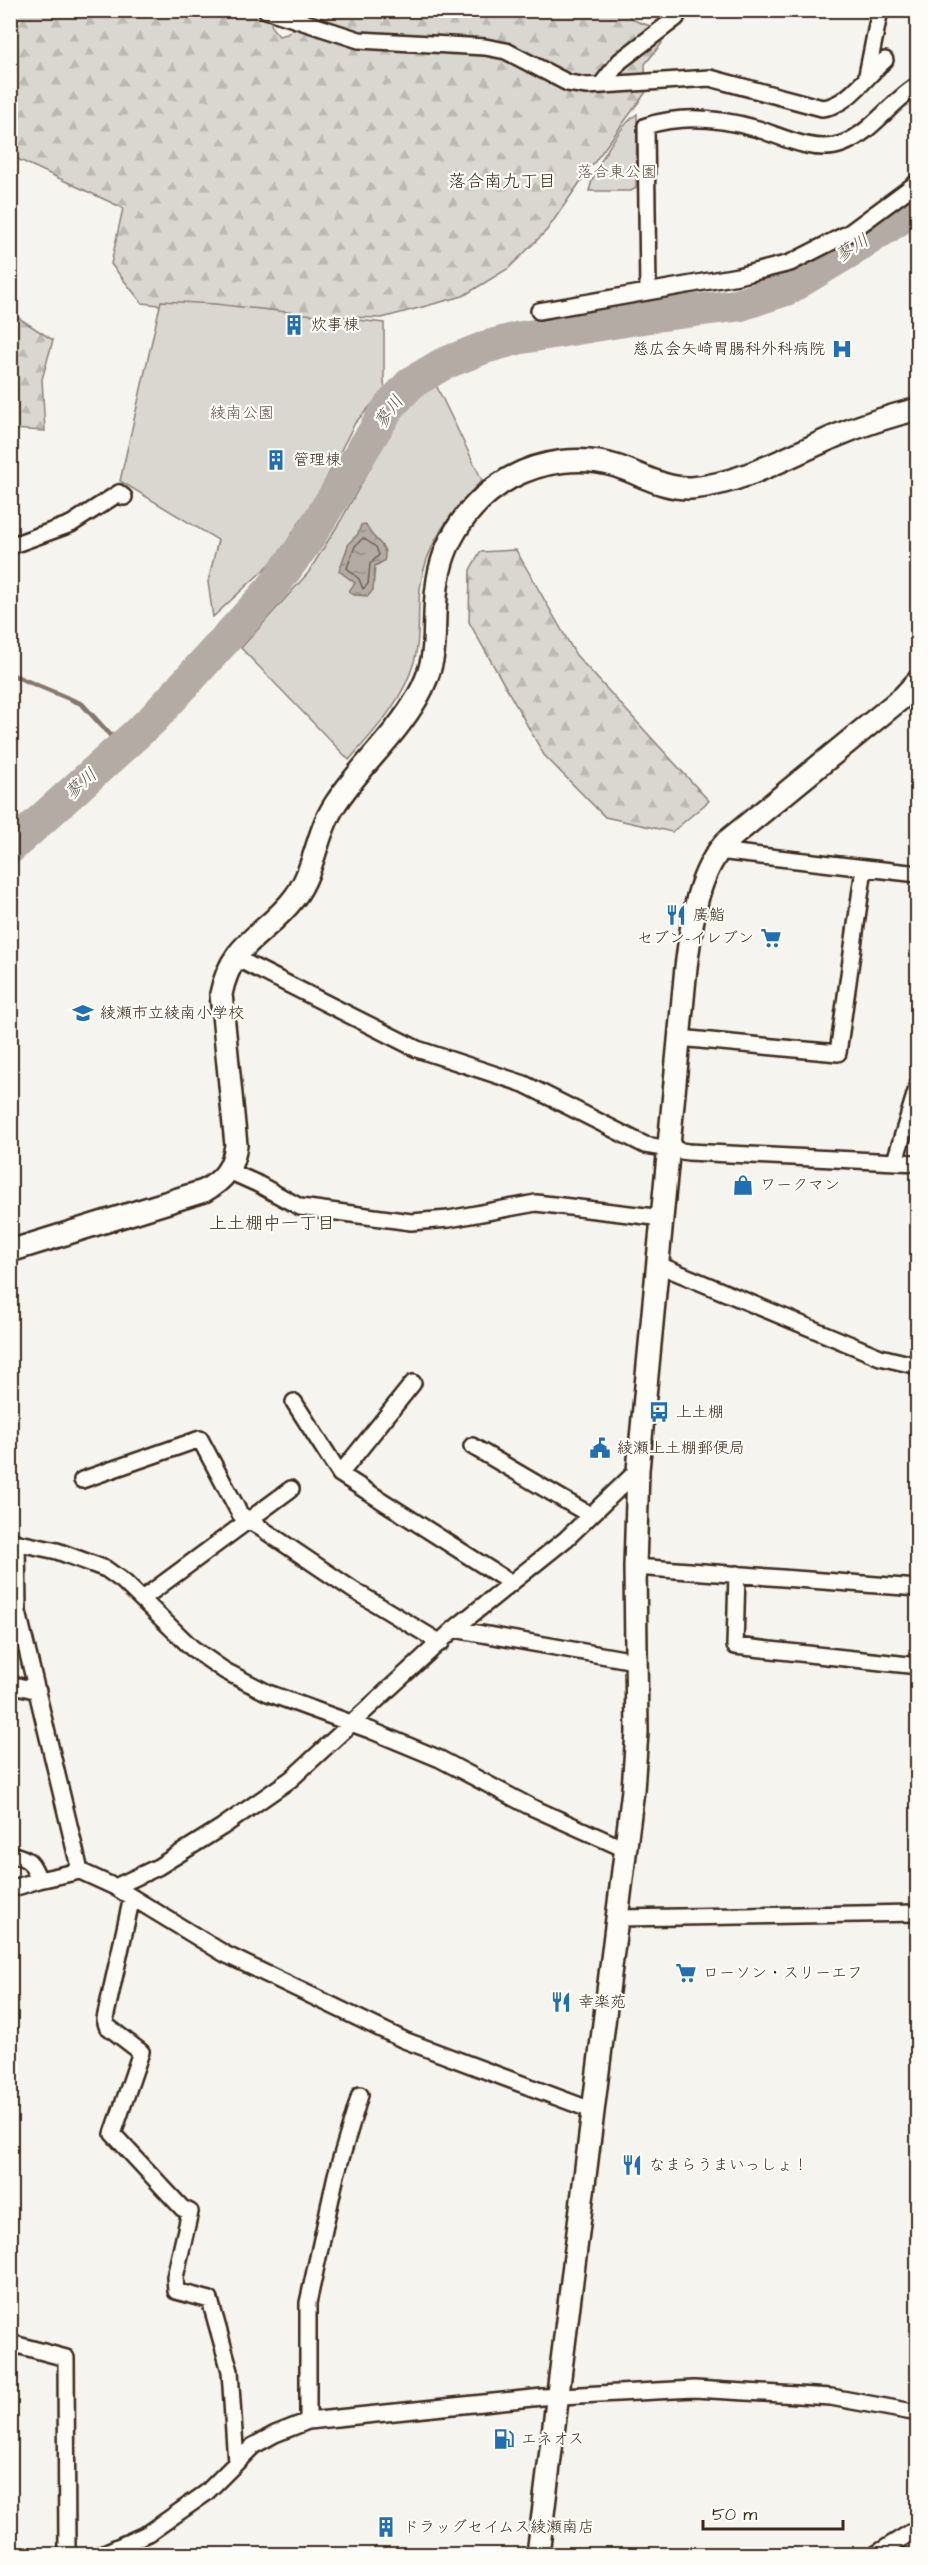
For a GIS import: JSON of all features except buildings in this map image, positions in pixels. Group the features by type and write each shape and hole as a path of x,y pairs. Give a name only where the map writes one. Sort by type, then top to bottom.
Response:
{"street":[{"path":"266,10 359,40 485,47 506,51 568,83 587,86 710,78 822,108 834,107 844,101 867,75 885,60"},
{"path":"601,85 620,61 676,18 680,10"},
{"path":"867,75 880,10"},
{"path":"648,292 646,126 663,120 702,119 755,128 808,145 832,146 842,144 864,131 891,105 918,85"},
{"path":"539,310 738,276 790,263 849,233 918,182"},
{"path":"10,1251 204,1191 218,1183 229,1171 236,1146 221,994 225,974 234,957 287,907 297,894 306,876 322,827 335,804 417,698 431,667 436,648 437,586 444,555 459,524 471,507 511,478 533,468 560,461 586,460 615,465 662,485 688,488 713,485 759,470 878,419 918,409"},
{"path":"10,546 71,524 119,493 124,497"},
{"path":"538,2554 619,1918 636,1761 635,1566 638,1470 679,1038 690,938 699,891 709,864 718,851 903,697 918,681"},
{"path":"718,851 918,874"},
{"path":"679,1038 838,1053 864,868"},
{"path":"234,957 417,1049 524,1084 645,1145 669,1151 918,1163"},
{"path":"895,1161 918,1085"},
{"path":"229,1171 258,1184 300,1208 411,1222 449,1219 517,1204 536,1203 663,1218"},
{"path":"659,1265 880,1357 918,1366"},
{"path":"340,1474 412,1383"},
{"path":"294,1402 340,1474 511,1582"},
{"path":"82,1480 200,1439 240,1514 353,1590 441,1643"},
{"path":"472,1446 590,1515"},
{"path":"115,1887 158,1867 222,1827 291,1779 454,1629 566,1539 638,1470"},
{"path":"142,1599 247,1519 291,1489"},
{"path":"80,1871 18,1612 14,1542 57,1551 106,1569 142,1599 192,1648 225,1671 268,1693 440,1759 529,1806 627,1850"},
{"path":"635,1566 918,1588"},
{"path":"737,1574 735,1646 918,1666"},
{"path":"454,1629 635,1661"},
{"path":"10,1684 38,1691"},
{"path":"10,1854 26,1857 39,1880"},
{"path":"10,1889 80,1871 115,1887 225,1954 404,2040 594,2111"},
{"path":"132,1897 105,2019 107,2026 141,2052 113,2134 182,2208 190,2212 175,2277 176,2291 210,2300 231,2371 236,2463"},
{"path":"619,1918 918,1913"},
{"path":"308,2421 308,2302 336,2175 360,2095"},
{"path":"10,2343 66,2358 67,2554"},
{"path":"102,2554 149,2534 206,2493 253,2446 275,2434 308,2421 557,2396 694,2389 831,2397 918,2413"},
{"path":"876,2554 918,2528"}],"green space":[{"path":"10,11 269,11 272,28 279,36 287,34 297,25 325,23 333,11 629,11 628,15 636,21 659,29 662,43 645,64 646,92 547,230 509,268 463,296 382,318 227,313 142,303 111,264 123,208 11,156"},
{"name":"落合東公園","path":"637,114 636,188 631,191 589,191 608,149 622,128"},
{"name":"綾南公園","path":"161,301 215,304 384,323 384,384 386,389 355,423 323,485 285,545 270,564 213,617 208,582 218,540 120,481"},
{"path":"11,313 53,340 42,379 45,431 11,429"},
{"path":"436,385 482,480 451,516 428,557 420,589 416,653 403,690 369,738 349,760 241,648 308,573 341,520 402,411 417,396"},
{"path":"516,550 576,655 709,801 672,832 605,817 544,755 469,622 470,570 480,552"}],"water":[{"path":"365,524 385,553 384,561 375,566 373,590 368,596 354,595 349,591 355,583 339,571 349,543 358,534 361,525"}],"waterway":[{"name":"蓼川","path":"10,848 153,719 272,588 306,542 389,407 411,383 443,364 486,347 519,338 652,316 739,305 787,289 918,207"},
{"path":"10,674 82,704 122,748"}],"place":[{"name":"炊事棟","path":"294,325"},
{"name":"慈広会矢崎胃腸科外科病院","path":"842,349"},
{"name":"管理棟","path":"276,460"},
{"name":"廣鮨","path":"676,915"},
{"name":"セブン-イレブン","path":"771,938"},
{"name":"綾瀬市立綾南小学校","path":"83,1013"},
{"name":"ワークマン","path":"743,1185"},
{"name":"上土棚","path":"659,1412"},
{"name":"綾瀬上土棚郵便局","path":"600,1448"},
{"name":"ローソン・スリーエフ","path":"686,1973"},
{"name":"幸楽苑","path":"561,2002"},
{"name":"なまらうまいっしょ！","path":"632,2165"},
{"name":"エネオス","path":"504,2439"},
{"name":"ドラッグセイムス綾瀬南店","path":"386,2527"}],"district":[{"name":"落合南九丁目","path":"502,181"},
{"name":"上土棚中一丁目","path":"272,1223"}]}
